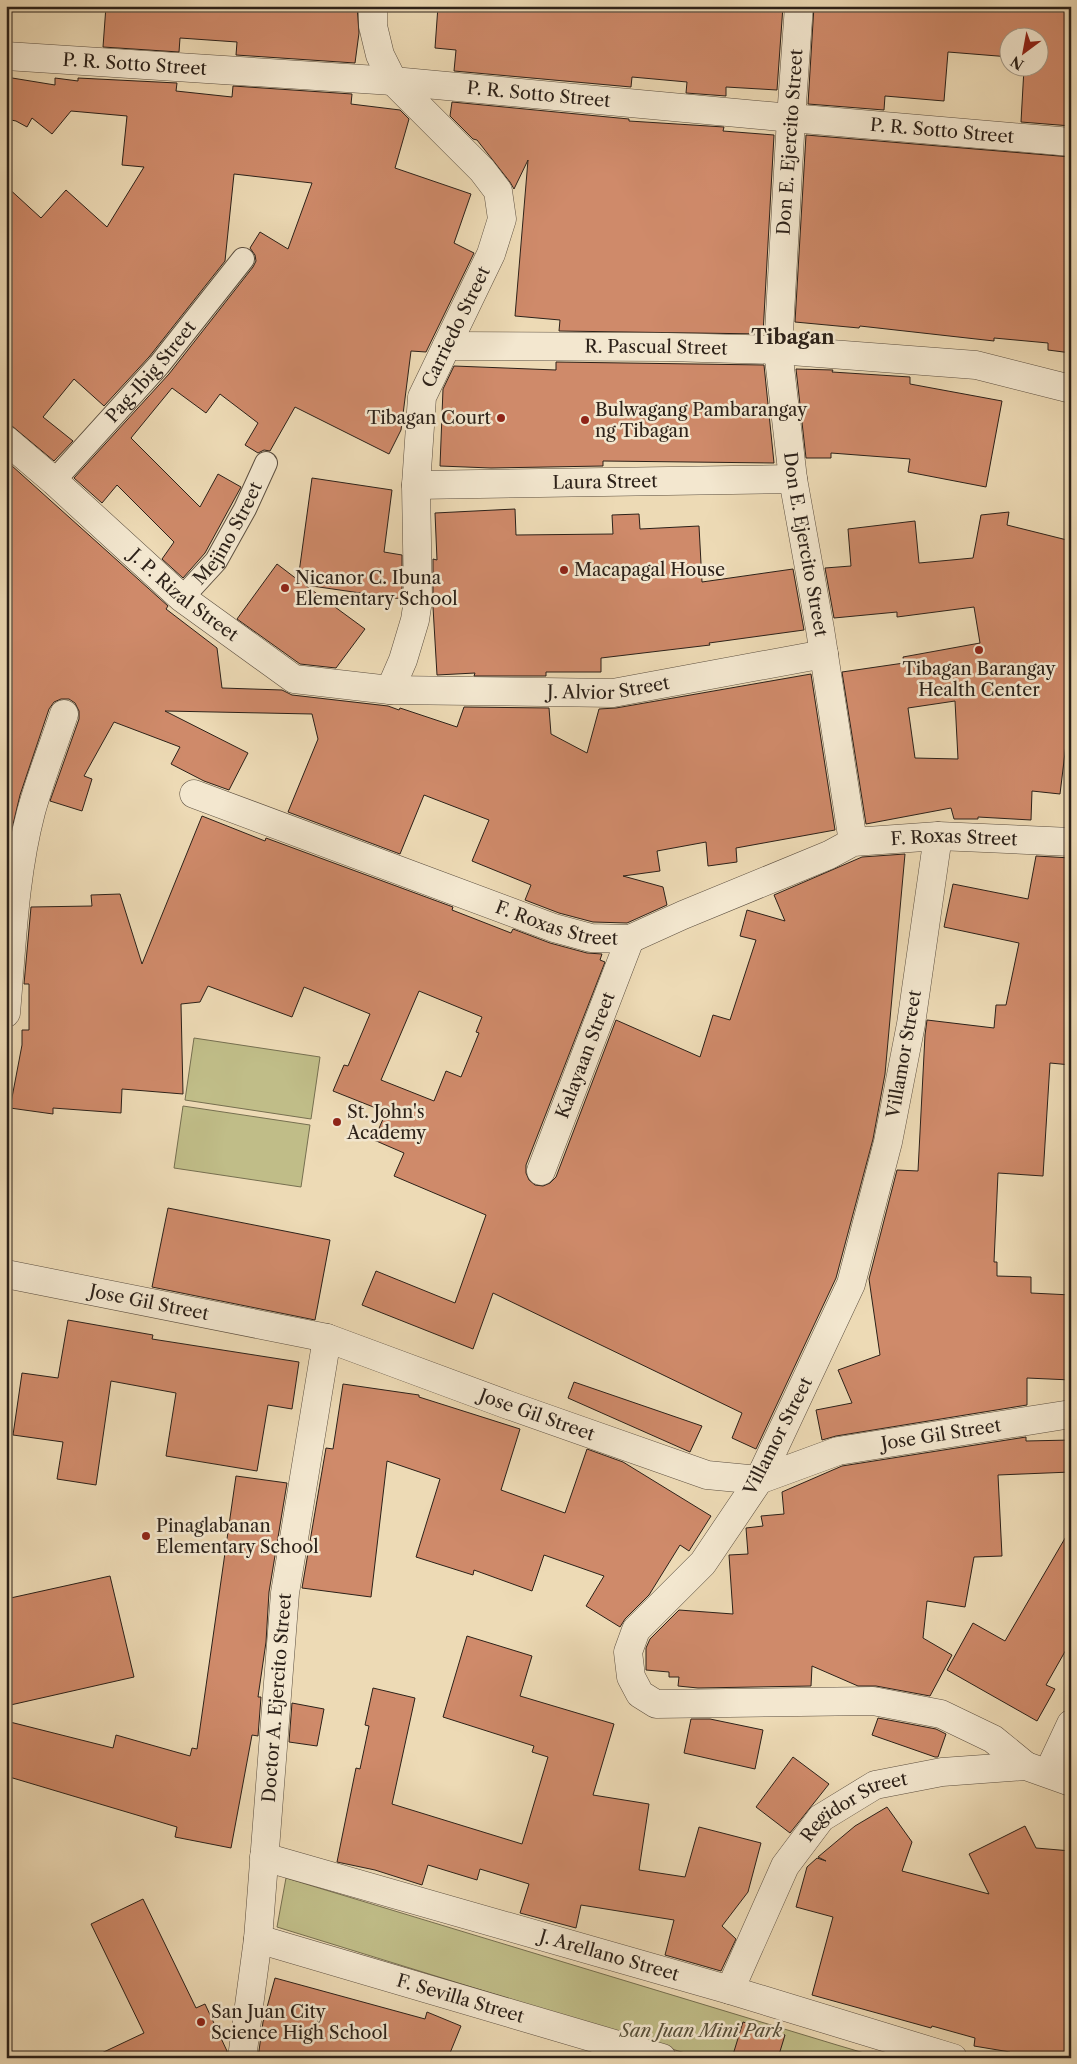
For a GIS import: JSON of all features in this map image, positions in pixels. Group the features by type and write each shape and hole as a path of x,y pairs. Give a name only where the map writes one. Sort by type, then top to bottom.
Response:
{"street":[{"name":"Carriedo Street","path":"373,6 373,26 378,48 393,81 482,170 498,191 502,219 491,254 422,397 416,485 418,600 416,620 403,660 390,690"},
{"name":"Don E. Ejercito Street","path":"800,6 791,118 778,350 793,479 824,654 853,842"},
{"name":"P. R. Sotto Street","path":"6,56 393,81 1071,142"},
{"name":"Pag-Ibig Street","path":"54,481 159,365 243,259"},
{"name":"R. Pascual Street","path":"447,346 667,347 778,350 976,365 1071,389"},
{"name":"J. P. Rizal Street","path":"6,440 54,481 182,598 294,679 390,690"},
{"name":"Mejino Street","path":"182,598 216,561 246,509 266,462"},
{"name":"Laura Street","path":"416,485 793,479"},
{"name":"J. Alvior Street","path":"390,690 613,693 824,654"},
{"path":"6,1012 18,879 31,811 64,714"},
{"name":"F. Roxas Street","path":"194,794 554,928 590,938 630,940 683,915 829,855 853,842 938,836 1071,842"},
{"name":"Villamor Street","path":"938,836 912,1024 888,1142 851,1284 759,1480 703,1563 636,1630 628,1652 631,1676 640,1694 656,1704 874,1701 941,1714 992,1739 1048,1774"},
{"name":"Kalayaan Street","path":"541,1171 630,940"},
{"name":"Jose Gil Street","path":"6,1274 327,1338 508,1405 707,1475 759,1480 838,1451 1071,1414"},
{"name":"Doctor A. Ejercito Street","path":"242,2058 258,1939 285,1594 327,1338"},
{"path":"1048,1774 1071,1724"},
{"name":"Regidor Street","path":"730,1990 785,1866 821,1818 875,1785 942,1772 1048,1774"},
{"name":"J. Arellano Street","path":"264,1857 730,1990 953,2058"},
{"name":"F. Sevilla Street","path":"258,1939 662,2058"}],"green space":[{"path":"194,1038 320,1057 311,1119 185,1100"},
{"path":"183,1106 310,1125 301,1187 174,1168"},
{"name":"San Juan Mini Park","path":"286,1878 881,2058 701,2058 277,1927"}],"building":[{"path":"106,6 357,6 359,33 355,63 236,55 237,42 180,38 179,52 103,47"},
{"path":"438,6 713,6 752,10 753,6 783,6 777,90 726,87 726,96 686,93 687,82 632,77 631,87 454,71 456,50 435,48"},
{"path":"814,6 1071,6 1071,126 1021,122 1023,78 1050,78 1050,28 1000,28 1000,56 948,52 944,101 885,96 884,110 808,104"},
{"path":"6,77 55,85 55,78 78,81 78,78 177,83 176,91 232,97 233,86 352,94 351,104 400,110 409,119 395,168 471,194 454,243 474,253 426,352 411,351 401,430 389,454 295,407 270,451 264,450 258,453 245,445 258,423 220,394 206,413 172,388 131,438 200,507 218,474 241,487 205,553 183,578 162,559 174,542 117,485 102,503 74,478 169,374 253,267 256,261 255,255 250,248 260,232 288,249 312,183 234,174 225,261 149,357 104,406 74,379 43,417 73,441 54,461 6,421 6,186 41,218 66,190 107,227 144,167 122,165 127,116 71,111 52,134 32,118 27,127 16,121 6,119"},
{"path":"452,102 629,119 629,121 724,127 723,131 774,135 763,334 559,331 560,320 515,316 528,160 514,189 477,140 473,139 450,116"},
{"path":"806,135 1071,157 1071,353 1048,350 1048,343 994,338 994,341 860,326 859,328 795,322"},
{"path":"556,362 764,365 774,463 603,461 603,466 491,468 440,466 443,389 454,366 556,370"},
{"path":"796,369 833,370 832,372 910,377 910,384 1002,401 986,487 908,472 910,459 831,453 831,458 806,458"},
{"path":"11,465 168,606 166,609 217,648 222,688 282,690 292,695 388,706 399,710 400,708 457,727 464,707 549,708 551,734 587,753 599,709 616,708 811,674 835,830 736,848 737,862 708,866 706,842 657,851 660,871 623,876 663,887 667,905 627,923 593,922 559,913 525,900 531,885 472,861 489,820 424,795 400,854 288,812 318,739 312,714 165,711 248,753 229,790 204,781 171,764 180,747 114,722 84,776 92,779 82,811 50,801 79,719 79,711 75,703 69,699 61,699 54,702 49,709 20,795 6,854 6,471"},
{"path":"312,478 392,490 384,552 402,555 402,599 305,585 365,629 336,668 300,664 237,619 277,564 298,580"},
{"path":"515,509 516,535 613,534 612,515 639,514 640,529 699,526 702,582 793,569 804,630 709,643 710,645 601,658 601,672 546,672 546,676 474,676 475,673 437,675 433,607 433,559 437,560 435,513"},
{"path":"1009,512 1007,525 1071,541 1071,703 1060,794 1032,791 1031,820 978,817 978,819 954,819 951,808 866,824 842,672 904,663 903,657 980,643 974,607 897,617 897,612 834,618 825,568 851,566 848,529 915,521 919,563 973,558 981,515","holes":["955,701 958,759 915,758 908,708"]},
{"path":"202,816 265,841 266,838 453,907 452,910 511,933 513,929 550,943 587,953 602,954 600,960 605,962 526,1165 526,1173 529,1180 535,1185 543,1186 550,1183 556,1177 616,1020 700,1057 713,1015 730,1020 756,940 740,936 747,910 785,921 774,895 862,857 905,854 885,1074 873,1139 836,1278 756,1449 732,1438 742,1413 493,1293 473,1349 362,1305 376,1271 455,1303 486,1215 394,1176 404,1153 374,1140 386,1112 333,1091 344,1065 348,1066 370,1014 304,987 292,1017 208,986 200,1002 181,1004 183,1094 122,1089 121,1113 53,1108 53,1114 10,1108 22,1045 22,1030 29,1030 29,984 24,984 31,907 92,906 91,895 120,894 142,964","holes":["419,991 482,1017 476,1032 479,1033 461,1077 446,1071 434,1101 381,1080"]},
{"path":"1036,856 1071,858 1071,1065 1050,1063 1043,1176 998,1173 994,1262 997,1262 997,1276 1031,1277 1031,1293 1071,1295 1071,1380 1027,1378 1027,1405 836,1436 822,1440 816,1410 852,1403 838,1370 880,1355 869,1279 897,1170 918,1171 927,1020 994,1028 996,1005 1006,1005 1019,943 944,927 953,884 1028,899"},
{"path":"168,1208 330,1240 315,1320 152,1287"},
{"path":"68,1320 153,1335 152,1339 299,1362 292,1409 268,1405 257,1471 166,1456 176,1393 111,1381 96,1485 57,1479 63,1442 13,1435 22,1373 58,1378"},
{"path":"574,1382 702,1426 690,1452 568,1398"},
{"path":"343,1384 419,1395 419,1397 520,1429 501,1490 565,1513 587,1449 623,1462 711,1516 689,1551 680,1545 649,1595 625,1619 620,1627 586,1606 604,1576 544,1555 532,1591 474,1570 473,1575 416,1557 440,1479 387,1461 371,1597 302,1588 326,1448 333,1449"},
{"path":"1026,1437 1026,1441 1071,1440 1071,1472 998,1475 1002,1556 974,1557 965,1607 927,1601 923,1638 952,1655 930,1696 876,1686 858,1686 812,1666 811,1686 698,1688 678,1686 679,1677 669,1677 669,1672 646,1670 646,1648 650,1639 679,1610 733,1614 729,1555 748,1554 746,1528 763,1526 761,1516 784,1514 782,1492 842,1466"},
{"path":"236,1476 287,1483 269,1592 266,1642 258,1697 261,1697 258,1736 252,1735 231,1848 175,1837 177,1827 6,1776 6,1721 113,1748 116,1735 190,1756 192,1748 197,1749"},
{"path":"1071,1528 1071,1641 1046,1685 1055,1689 1037,1721 947,1670 973,1623 1005,1641"},
{"path":"110,1576 134,1677 6,1706 6,1599"},
{"path":"467,1636 532,1656 520,1696 614,1724 593,1795 649,1804 639,1870 685,1877 699,1827 761,1843 748,1892 722,1926 736,1939 721,1971 665,1955 674,1920 581,1905 576,1928 520,1913 529,1884 480,1869 477,1880 428,1865 422,1885 375,1870 337,1862 356,1768 360,1769 369,1726 365,1725 373,1688 415,1698 392,1804 522,1844 548,1757 532,1752 534,1746 443,1717"},
{"path":"292,1703 324,1709 317,1746 289,1742"},
{"path":"878,1718 936,1729 946,1734 938,1757 872,1735"},
{"path":"691,1719 710,1719 763,1730 755,1769 684,1753"},
{"path":"793,1757 829,1784 790,1833 756,1807"},
{"path":"887,1807 912,1842 902,1871 989,1894 969,1854 1025,1826 1036,1848 1071,1851 1071,2058 1009,2058 1010,2052 974,2046 975,2038 932,2026 931,2028 812,1995 833,1917 796,1907 807,1867 817,1858 826,1861 818,1857 855,1826"},
{"path":"143,1899 196,2008 205,2004 227,2051 227,2058 91,2058 144,2033 91,1924"},
{"path":"275,1978 425,2019 427,2012 461,2026 448,2058 258,2058 263,2022"},
{"path":"743,2022 785,2035 778,2058 732,2058"}],"place":[{"name":"Tibagan Court","path":"501,418"},
{"name":"Bulwagang Pambarangay ng Tibagan","path":"585,420"},
{"name":"Macapagal House","path":"564,570"},
{"name":"Nicanor C. Ibuna Elementary School","path":"285,588"},
{"name":"Tibagan Barangay Health Center","path":"979,650"},
{"name":"St. John's Academy","path":"337,1122"},
{"name":"Pinaglabanan Elementary School","path":"146,1536"},
{"name":"San Juan City Science High School","path":"201,2022"}],"district":[{"name":"Tibagan","path":"793,337"}]}
